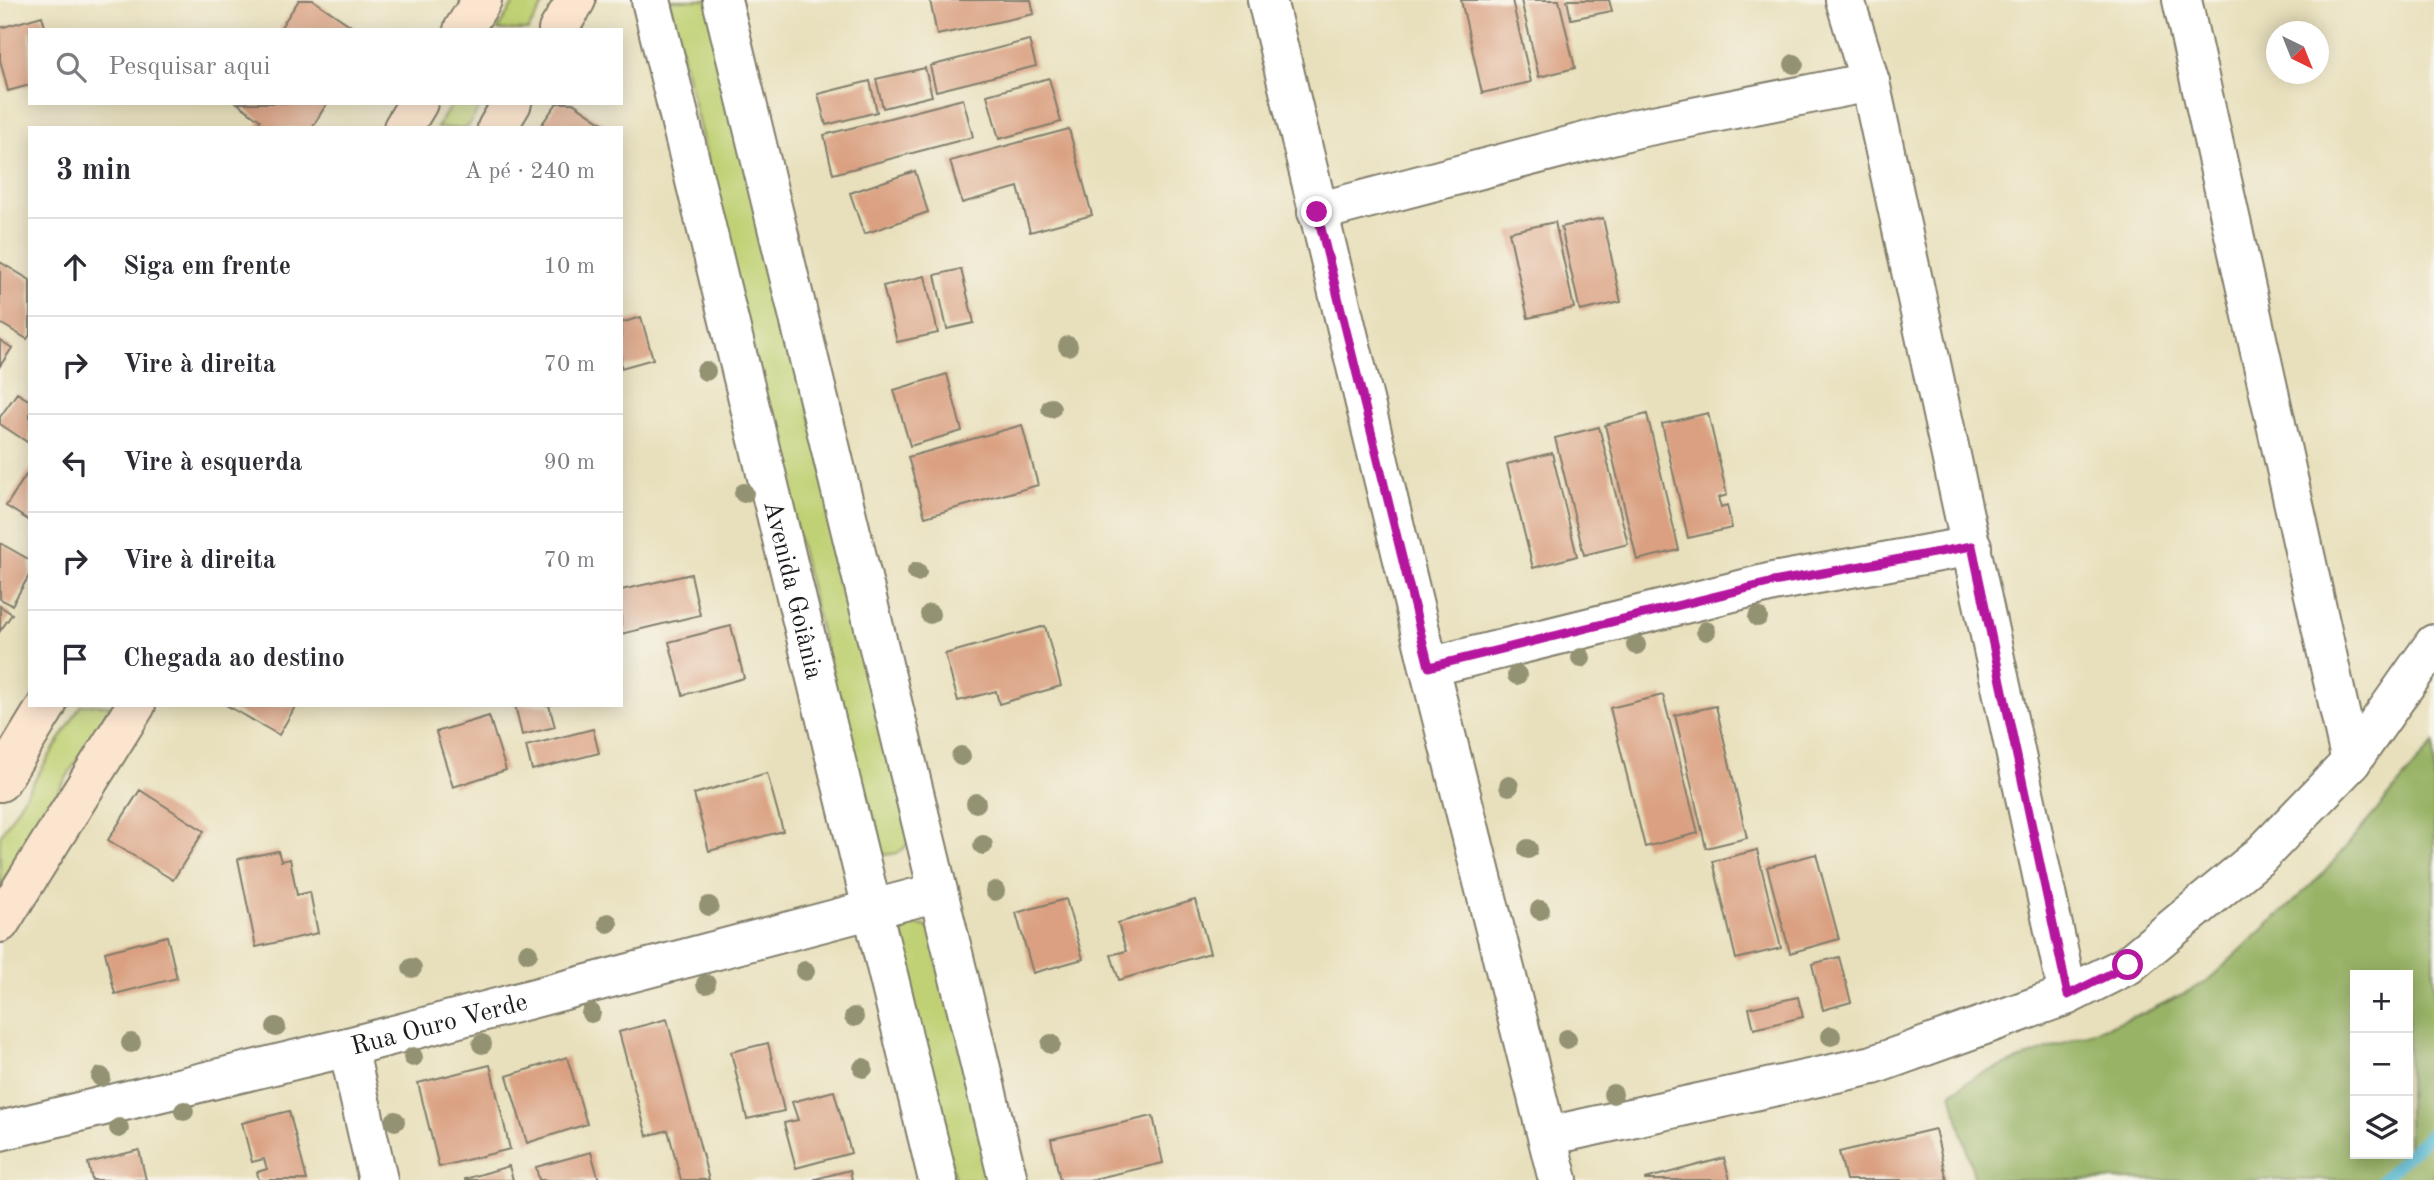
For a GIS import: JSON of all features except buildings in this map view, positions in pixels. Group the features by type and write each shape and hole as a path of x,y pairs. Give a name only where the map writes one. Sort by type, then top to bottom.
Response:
{"street":[{"path":"464,28 482,0"},
{"path":"559,28 576,0"},
{"name":"Avenida Goiânia","path":"650,0 938,1180"},
{"path":"722,0 1008,1180"},
{"path":"1267,0 1429,667 1559,1180"},
{"path":"1845,0 1870,82 2068,995"},
{"path":"2182,0 2351,762"},
{"path":"1317,212 1638,128 1870,82"},
{"path":"404,126 417,105"},
{"path":"498,126 511,105"},
{"path":"1429,667 1773,582 1972,546"},
{"path":"1548,1136 1873,1065 2068,995 2128,965 2260,856 2351,762 2434,644"},
{"path":"0,782 46,707"},
{"path":"0,923 135,707"},
{"name":"Rua Ouro Verde","path":"0,1131 348,1047 938,892"},
{"path":"348,1047 378,1180"}],"green space":[{"path":"516,0 546,0 529,28 498,28"},
{"path":"669,0 711,0 911,839 903,849 894,854 873,848"},
{"path":"451,105 481,105 468,126 438,126"},
{"path":"80,707 110,707 0,886 0,836"},
{"path":"2434,743 2434,1180 1975,1180 1951,1093 1976,1076 2148,1011 2205,983 2322,875"},
{"path":"912,925 925,926 935,934 993,1180 955,1180 898,941 899,934"}],"waterway":[{"path":"2382,1180 2434,1130"}],"route":[{"path":"1317,212 1429,667 1773,582 1972,546 2068,995 2128,965"}]}
